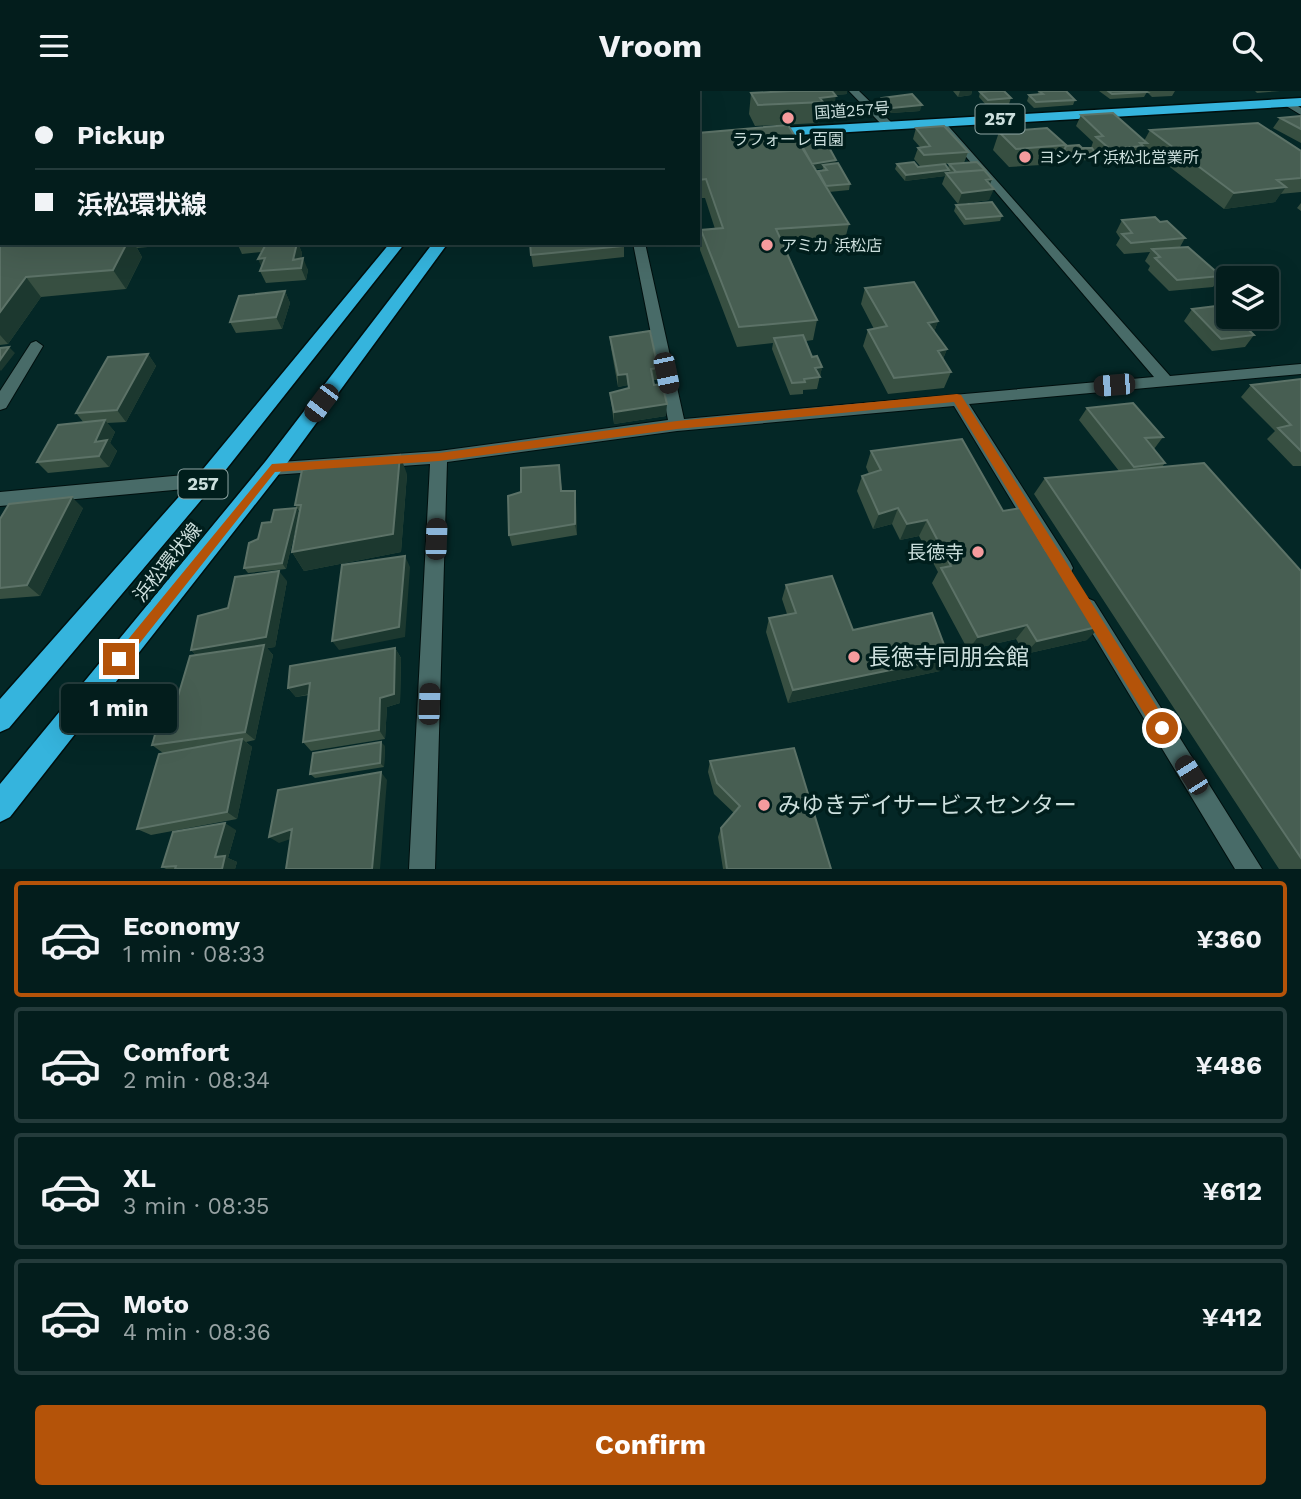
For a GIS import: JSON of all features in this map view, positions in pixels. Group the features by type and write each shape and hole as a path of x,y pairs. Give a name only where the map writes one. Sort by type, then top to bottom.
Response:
{"highway":[{"name":"国道257号","path":"753,134 1301,101"},
{"name":"浜松環状線","path":"0,719 206,480 396,245"},
{"name":"浜松環状線","path":"0,807 272,468 421,274 440,245"}],"street":[{"path":"854,91 889,126"},
{"path":"1286,103 1301,112"},
{"path":"942,122 1166,381"},
{"path":"639,245 677,425"},
{"path":"0,404 36,346"},
{"path":"272,468 439,457 677,425 1301,369"},
{"path":"957,398 1249,869"},
{"path":"422,869 439,457"},
{"path":"0,499 206,480"}],"building":[{"path":"832,91 836,96 820,98 823,102 758,105 751,93"},
{"path":"1004,91 1011,98 988,100 980,92"},
{"path":"1039,91 1066,91 1075,100 1036,102 1029,95 1043,94"},
{"path":"1108,91 1145,91 1147,92 1112,94"},
{"path":"912,94 922,105 892,108 882,98"},
{"path":"1113,113 1147,143 1140,143 1143,146 1110,149 1096,137 1103,136 1081,115"},
{"path":"1301,116 1301,129 1280,118"},
{"path":"1258,123 1301,151 1301,178 1277,180 1286,187 1234,193 1150,130"},
{"name":"アミカ 浜松店","path":"788,125 849,224 776,229 817,320 739,327 701,230 723,228 706,179 700,180 700,133"},
{"path":"944,126 968,152 924,155 918,148 930,146 916,128"},
{"path":"1047,128 1066,145 1016,149 999,132"},
{"path":"825,140 836,160 812,164 800,142"},
{"path":"1079,145 1082,148 1092,148 1096,154 1062,155 1066,146"},
{"path":"914,162 918,167 945,164 949,170 906,175 897,164"},
{"path":"977,162 985,170 956,172 949,164"},
{"path":"838,163 850,184 826,186 818,171 827,170 823,165"},
{"path":"984,170 992,179 986,180 994,189 962,193 946,173"},
{"path":"992,202 1002,216 966,219 956,205"},
{"path":"1155,217 1160,222 1167,221 1185,238 1131,243 1122,234 1132,233 1122,220"},
{"path":"0,245 126,245 113,270 26,277 0,312"},
{"path":"265,245 297,245 293,260 303,258 301,268 260,271 265,258 258,259"},
{"path":"530,245 624,246 531,255"},
{"path":"1188,247 1216,272 1216,276 1177,280 1155,258 1160,257 1152,249"},
{"path":"914,282 938,321 928,323 947,349 938,351 951,372 894,378 868,330 887,326 865,288"},
{"path":"285,291 276,317 230,322 239,296"},
{"path":"1216,306 1216,329 1248,329 1254,335 1221,339 1192,309"},
{"path":"650,331 658,368 651,369 654,385 662,384 667,404 614,412 610,393 629,388 627,374 618,375 610,337"},
{"path":"803,335 812,357 817,356 822,367 815,368 820,377 792,383 774,338"},
{"path":"9,347 0,360 0,348"},
{"path":"148,354 117,410 76,413 108,357"},
{"path":"1301,379 1301,451 1278,428 1291,425 1251,385"},
{"path":"1133,403 1163,437 1145,438 1165,463 1134,467 1087,408"},
{"path":"105,420 95,442 107,440 99,456 37,462 58,425"},
{"name":"長徳寺","path":"962,439 1003,511 1021,508 1046,551 1057,549 1101,626 1037,641 1027,625 978,637 941,568 951,566 927,520 907,524 898,508 879,514 862,476 881,470 871,451"},
{"path":"400,455 393,534 292,552 301,505 295,505 302,470"},
{"path":"1204,463 1301,571 1301,858 1045,478"},
{"path":"559,465 561,491 575,491 575,524 509,535 508,496 521,492 521,468"},
{"path":"72,497 27,585 0,588 0,519 9,504"},
{"path":"296,508 282,563 244,568 249,543 258,539 262,523 271,522 274,510"},
{"path":"405,556 399,627 332,641 342,565"},
{"path":"279,571 266,637 191,650 198,616 228,608 235,577"},
{"name":"長徳寺同朋会館","path":"832,576 853,630 932,613 949,658 793,690 769,618 796,613 786,585"},
{"path":"264,645 245,732 152,745 163,707 176,703 190,656"},
{"path":"395,648 394,694 380,698 379,730 303,742 310,683 288,688 290,666"},
{"path":"242,739 227,812 137,829 159,754"},
{"path":"381,742 380,763 310,774 313,753"},
{"name":"みゆきデイサービスセンター","path":"794,748 831,869 727,869 721,828 740,806 717,783 710,761"},
{"path":"381,772 372,869 286,869 292,829 269,837 278,790"},
{"path":"225,823 215,857 225,856 222,869 162,867 173,832"}],"place":[{"name":"ラフォーレ百園","path":"788,118"},
{"name":"ヨシケイ浜松北営業所","path":"1025,157"},
{"name":"アミカ 浜松店","path":"767,245"},
{"name":"長徳寺","path":"978,552"},
{"name":"長徳寺同朋会館","path":"854,657"},
{"name":"みゆきデイサービスセンター","path":"764,805"}],"route":[{"path":"119,659 272,468 439,457 677,425 957,398 1162,728"}]}
